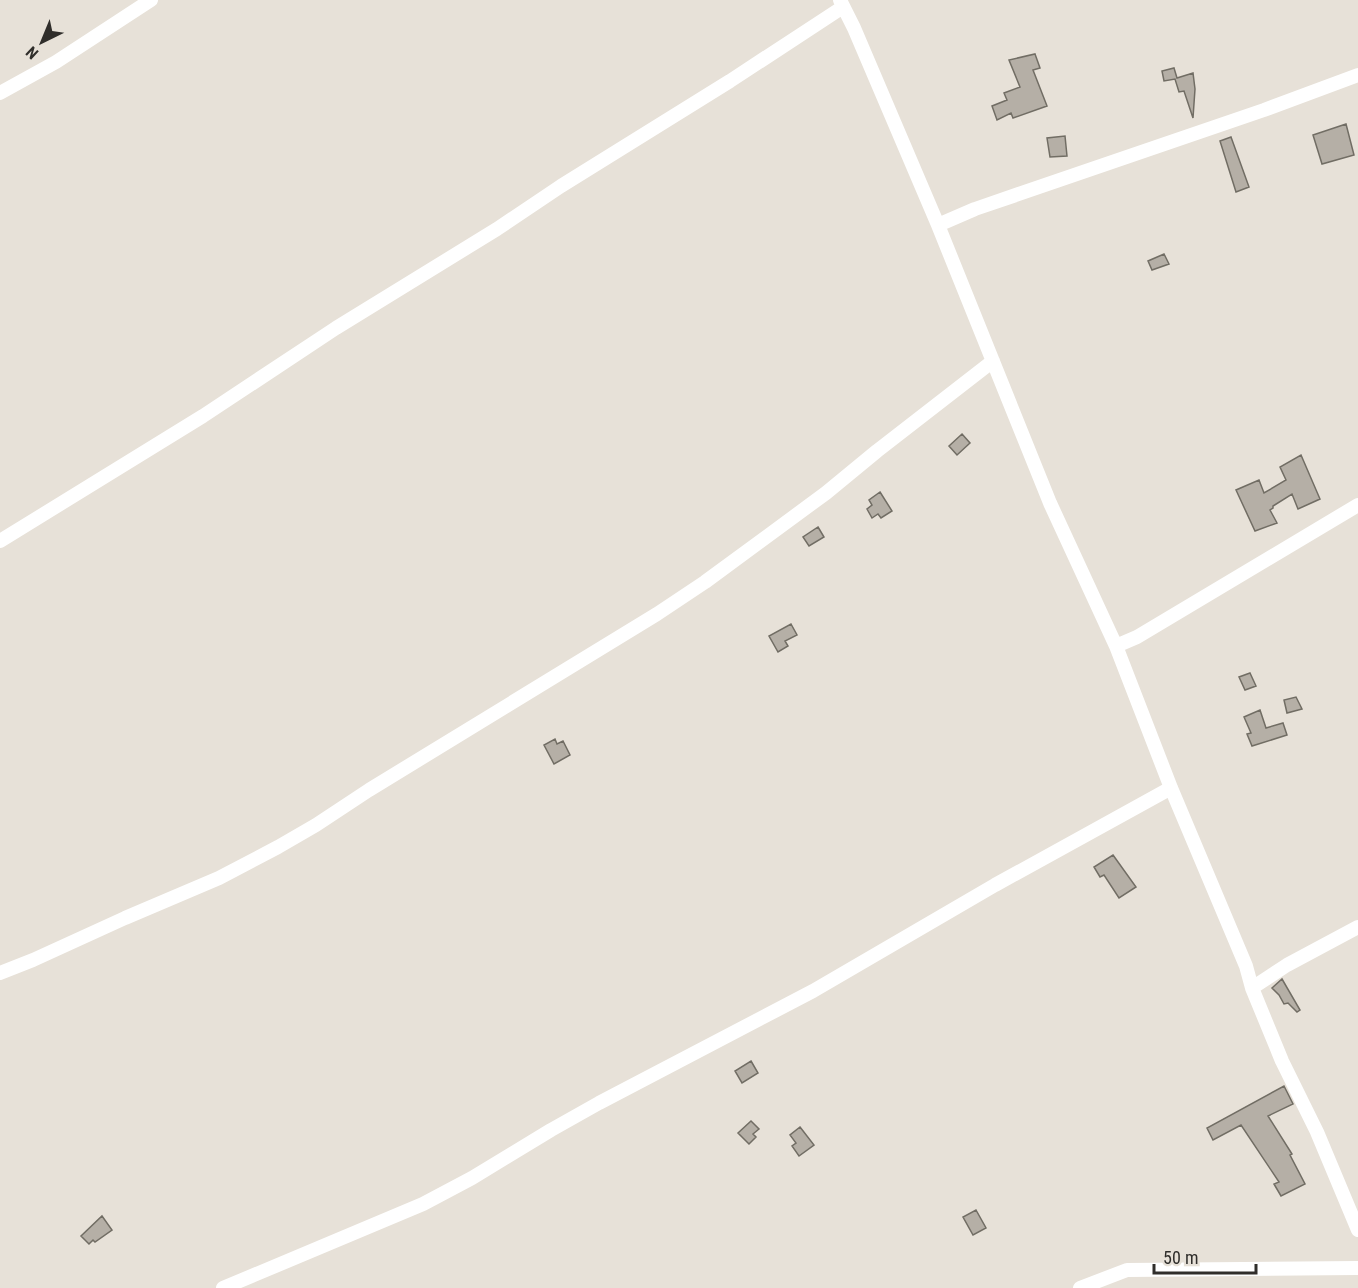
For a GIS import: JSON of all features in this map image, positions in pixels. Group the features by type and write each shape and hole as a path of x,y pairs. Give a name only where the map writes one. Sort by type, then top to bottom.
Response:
{"street":[{"path":"0,93 66,56 151,0"},
{"path":"0,541 203,416 336,328 730,81 841,4 854,28 938,225 1050,502 1116,646 1171,788 1246,966 1252,988 1282,1061 1317,1132 1358,1230"},
{"path":"938,225 975,209 1244,117 1358,75"},
{"path":"0,973 219,878 316,825 705,582 826,493 993,361"},
{"path":"1116,646 1137,637 1358,505"},
{"path":"224,1288 423,1204 472,1178 599,1103 813,991 995,885 1171,788"},
{"path":"1252,988 1287,965 1358,927"},
{"path":"1080,1288 1127,1270 1358,1268"}],"building":[{"path":"1035,54 1040,68 1033,70 1047,106 1013,118 1011,113 997,120 992,106 1007,100 1004,93 1020,87 1009,60"},
{"path":"1174,68 1177,78 1193,73 1195,89 1193,118 1184,91 1179,92 1175,79 1164,81 1162,71"},
{"path":"1346,124 1354,155 1322,164 1313,135"},
{"path":"1065,136 1067,156 1050,157 1047,138"},
{"path":"1231,137 1249,187 1236,192 1220,141"},
{"path":"1164,254 1169,264 1152,270 1148,261"},
{"path":"962,434 970,443 957,455 949,446"},
{"path":"1301,455 1320,499 1298,509 1292,494 1270,510 1277,523 1255,531 1236,490 1259,480 1264,493 1286,480 1280,467"},
{"path":"880,492 892,511 881,518 878,514 872,518 867,509 872,505 869,500"},
{"path":"818,527 824,537 809,546 803,537"},
{"path":"791,624 797,635 785,641 788,646 778,652 769,636"},
{"path":"1250,673 1256,686 1245,690 1239,677"},
{"path":"1296,697 1302,709 1287,713 1284,700"},
{"path":"1260,710 1266,728 1283,723 1287,735 1252,746 1247,734 1251,733 1244,717"},
{"path":"555,739 557,744 563,741 570,755 554,764 544,745"},
{"path":"1113,855 1136,887 1119,898 1104,875 1100,877 1094,867"},
{"path":"1282,979 1300,1010 1297,1012 1288,1003 1284,1004 1272,988"},
{"path":"751,1061 758,1073 742,1083 735,1071"},
{"path":"1284,1086 1293,1104 1268,1116 1292,1154 1290,1155 1305,1184 1281,1196 1274,1184 1279,1182 1241,1125 1213,1140 1207,1128"},
{"path":"751,1121 759,1129 753,1134 756,1137 749,1144 738,1133"},
{"path":"800,1127 814,1145 799,1156 792,1146 796,1143 790,1135"},
{"path":"976,1210 986,1228 973,1235 963,1217"},
{"path":"102,1216 112,1230 89,1244 81,1236"}]}
